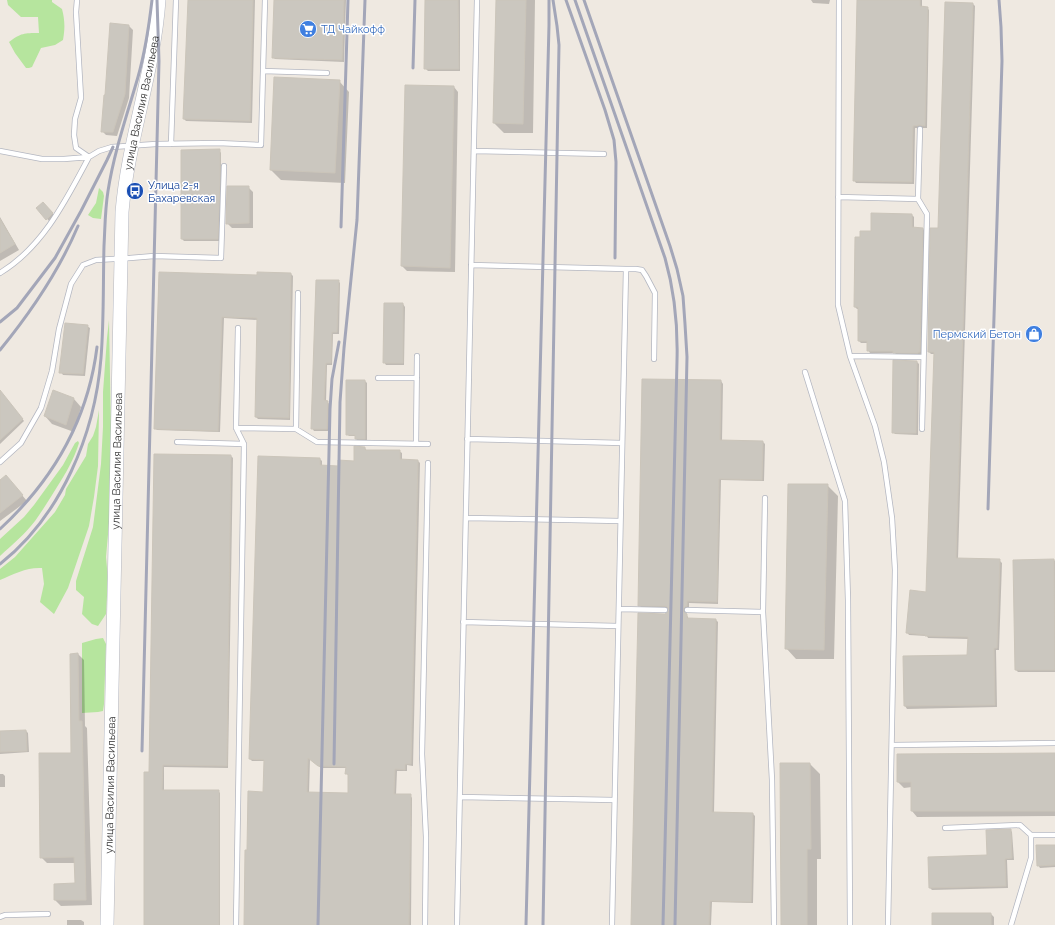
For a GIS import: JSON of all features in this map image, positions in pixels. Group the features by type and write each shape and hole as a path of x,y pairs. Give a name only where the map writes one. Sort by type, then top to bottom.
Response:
{"main road":[{"name":"улица Василия Васильева","path":"107,925 121,258 124,190 154,43 159,0"}],"lane":[{"path":"77,0 76,12 80,98 75,119 74,135 76,148 89,157"},
{"path":"171,144 176,0"},
{"path":"0,273 12,266 35,243 47,228 63,205 89,157 94,153 112,147 171,144 218,143 261,145 265,0"},
{"path":"457,925 477,0"},
{"path":"839,0 838,305 850,356 876,426 884,462 892,518 895,570 893,745 888,925"},
{"path":"263,71 327,74"},
{"path":"920,129 918,199 927,214 922,429"},
{"path":"0,151 42,159 89,157"},
{"path":"474,151 604,154"},
{"path":"0,462 21,443 41,408 52,371 59,329 71,284 83,265 96,260 154,256 221,258 224,166"},
{"path":"838,197 918,199"},
{"path":"471,265 626,268 642,270 655,293 654,359"},
{"path":"612,925 626,268"},
{"path":"296,429 298,293"},
{"path":"236,925 244,444 236,428 238,328"},
{"path":"416,443 418,356"},
{"path":"850,356 924,357"},
{"path":"805,372 845,501 848,600 850,925"},
{"path":"378,378 417,378"},
{"path":"236,428 296,429 317,442 428,444"},
{"path":"467,439 622,443"},
{"path":"177,442 244,444"},
{"path":"425,925 426,837 422,754 428,463"},
{"path":"765,498 763,612 772,780 774,925"},
{"path":"466,518 620,521"},
{"path":"618,609 665,610"},
{"path":"687,610 763,612"},
{"path":"463,622 618,626"},
{"path":"893,745 1055,743"},
{"path":"460,796 614,800"},
{"path":"945,828 1020,826 1030,835 1055,835"},
{"path":"1011,925 1031,858 1030,835"},
{"path":"0,917 5,915 48,914"}],"green space":[{"path":"7,0 52,0 52,2 62,9 64,17 63,40 55,45 41,48 32,67 26,68 9,42 23,34 39,33 38,17 21,17 8,5"},
{"path":"99,188 103,192 104,196 101,219 93,218 88,215 96,203"},
{"path":"109,320 111,431 110,512 106,557 108,579 106,614 98,626 92,624 82,614 84,597 76,590 76,581 93,527 101,464 103,392"},
{"path":"99,410 98,466 89,526 68,588 54,614 40,602 44,584 42,568 15,573 0,580 0,569 15,557 55,512 65,495 66,489 86,456 88,444 96,427"},
{"path":"78,441 79,443 70,466 38,517 23,535 0,556 0,539 24,517 34,505 63,465 75,443"},
{"path":"103,638 106,644 103,711 82,713 82,643"}],"building":[{"path":"188,0 253,0 250,121 183,119"},
{"name":"ТД Чайкофф","path":"274,0 344,0 342,60 272,58"},
{"path":"425,0 458,0 459,69 424,69"},
{"path":"496,0 526,0 523,124 493,123"},
{"path":"857,0 920,0 920,6 928,7 925,126 913,126 912,182 853,181"},
{"path":"945,2 973,3 956,558 1000,559 997,648 994,648 995,705 904,706 903,656 967,655 968,637 925,636 906,633 910,590 926,592 934,352 928,352 930,228 938,228"},
{"path":"110,23 129,25 125,94 113,132 101,132 105,95"},
{"path":"274,77 340,80 335,173 270,170"},
{"path":"405,85 454,86 450,268 401,266"},
{"path":"220,149 218,239 181,239 181,150"},
{"path":"227,186 249,186 249,223 226,224"},
{"path":"43,202 53,213 46,220 36,208"},
{"path":"871,213 912,214 912,227 923,228 920,352 918,353 867,351 867,341 858,341 858,307 854,307 855,237 860,237 860,231 871,231"},
{"path":"0,219 15,244 0,253"},
{"path":"159,272 257,275 257,272 291,273 289,418 255,417 257,318 222,317 218,431 154,429"},
{"path":"316,280 339,280 337,332 332,332 331,363 326,363 324,400 328,401 327,429 311,429"},
{"path":"384,303 403,303 403,363 383,363"},
{"path":"65,323 88,325 83,374 59,373"},
{"path":"893,360 917,361 916,433 892,433"},
{"path":"642,379 721,380 720,440 763,441 762,480 719,479 717,602 687,601 687,606 683,610 687,614 687,618 716,619 712,812 753,813 751,902 710,901 709,925 631,925 638,613 665,614 669,610 665,606 638,606"},
{"path":"346,380 365,380 365,439 355,439 355,435 346,435"},
{"path":"0,390 23,419 0,440"},
{"path":"53,390 74,398 66,425 44,416"},
{"path":"354,446 365,447 365,450 400,450 400,459 418,460 411,764 405,764 405,770 395,769 394,794 411,794 409,925 244,925 245,850 247,850 248,791 263,792 264,760 249,759 258,456 320,458 320,465 338,466 338,460 354,461","holes":["308,758 318,766 346,767 345,774 348,774 348,793 307,792"]},
{"path":"154,454 231,455 227,766 163,765 162,790 219,790 219,925 144,925 144,772 149,772"},
{"path":"6,475 23,495 0,513 0,480"},
{"path":"788,484 828,484 824,650 785,649"},
{"path":"1054,559 1055,670 1015,670 1013,560"},
{"path":"78,653 79,721 82,721 86,900 54,900 54,884 75,883 74,857 40,858 39,753 71,753 70,654"},
{"path":"26,730 27,751 0,752 0,731"},
{"path":"1055,753 1055,811 911,811 911,782 897,782 897,754"},
{"path":"780,763 810,763 811,849 807,849 807,925 781,925"},
{"path":"1011,829 1012,858 1005,859 1006,886 929,888 928,857 987,855 986,830"},
{"path":"1036,845 1055,845 1055,865 1037,866"},
{"path":"932,913 991,913 991,925 932,925"}],"railway":[{"path":"0,564 22,544 41,522 57,498 71,472 91,416 101,358 104,246 108,191 117,148 143,58 152,0"},
{"path":"142,751 159,61 157,0"},
{"path":"341,227 348,0"},
{"path":"334,764 340,402 357,220 365,0"},
{"path":"413,68 415,0"},
{"path":"526,925 549,0"},
{"path":"543,925 559,45 553,0"},
{"path":"566,0 605,110 614,140 616,162 615,258"},
{"path":"575,0 665,258 675,309 677,361 663,925"},
{"path":"584,0 670,246 683,296 687,357 675,925"},
{"path":"988,509 1002,61 999,0"},
{"path":"0,322 17,308 55,258 81,211 113,147"},
{"path":"0,350 44,291 78,226"},
{"path":"318,925 330,409 332,379 339,342"},
{"path":"0,529 36,490 52,469 65,447 86,399 97,347"}],"place":[{"name":"ТД Чайкофф","path":"308,29"},
{"name":"Улица 2-я Бахаревская","path":"135,191"},
{"name":"Пермский Бетон","path":"1034,334"}]}
